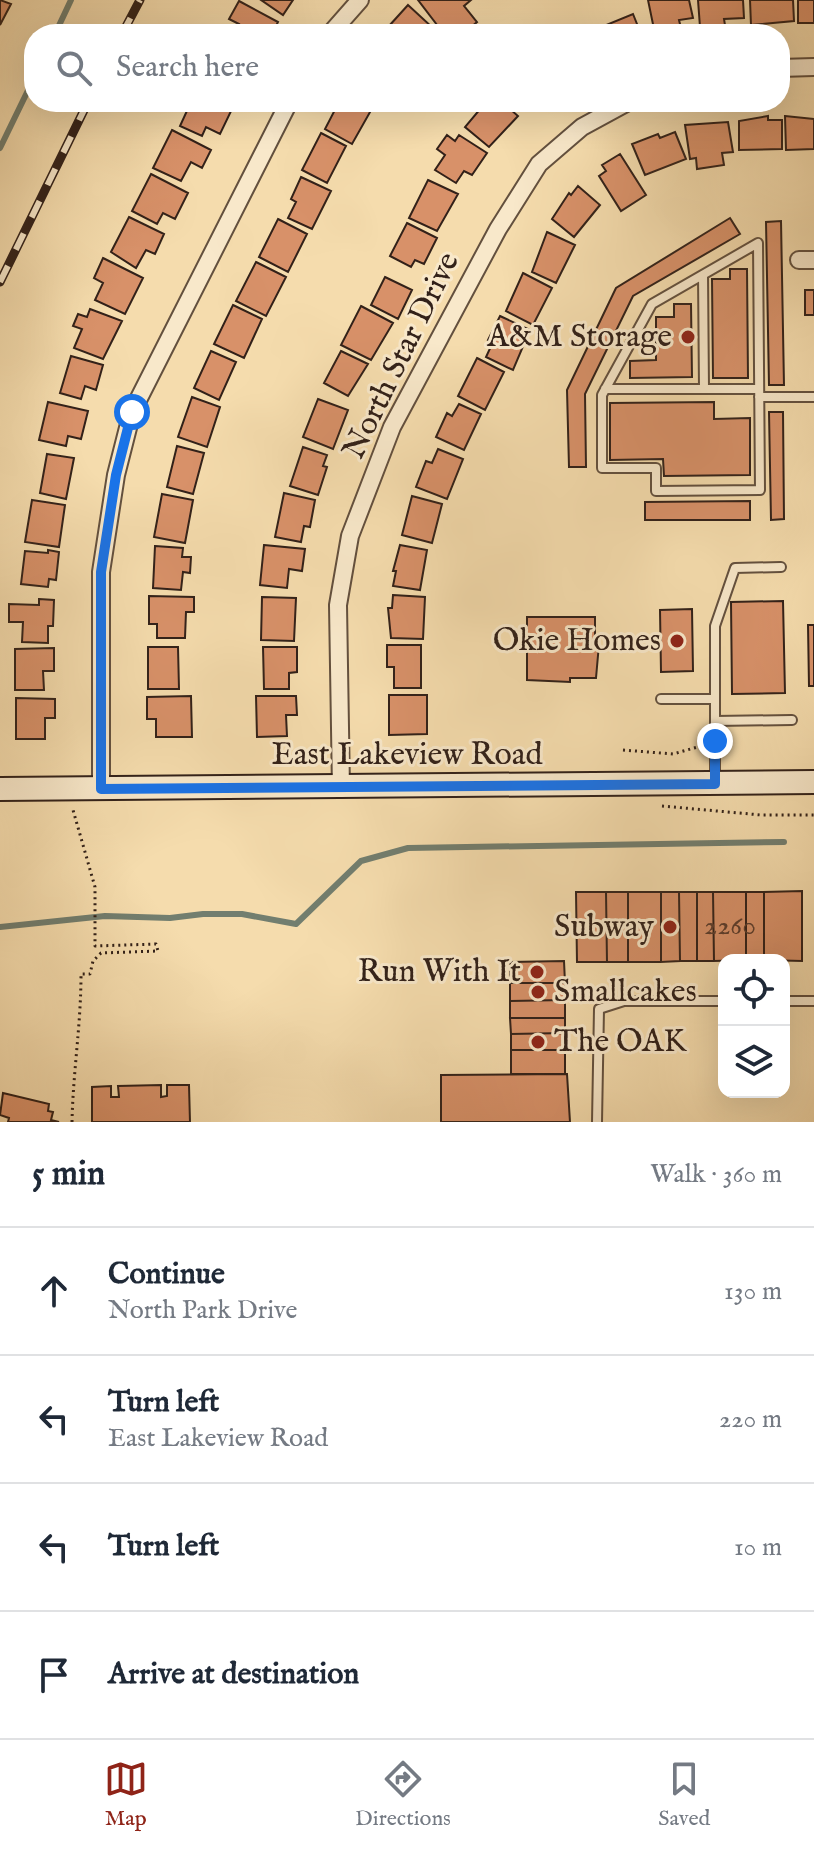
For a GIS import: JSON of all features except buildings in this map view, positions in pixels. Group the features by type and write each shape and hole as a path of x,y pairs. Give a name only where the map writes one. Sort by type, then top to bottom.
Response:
{"main road":[{"name":"East Lakeview Road","path":"0,789 341,789 814,782"}],"street":[{"path":"339,24 360,0"},
{"path":"790,68 814,67"},
{"path":"101,789 101,572 116,475 132,412 284,112"},
{"name":"North Star Drive","path":"341,789 338,605 350,536 392,427 498,229 539,164 582,127 610,112"}],"lane":[{"path":"758,243 760,490 656,491 656,468 602,468 602,395 605,389 652,304 758,243"},
{"path":"703,275 704,389"},
{"path":"605,389 704,389 814,397"},
{"path":"715,784 715,626 735,568 781,567"},
{"path":"661,699 714,699"},
{"path":"715,721 792,720"},
{"path":"597,1122 599,1009 624,1001 718,1001"},
{"path":"790,1001 814,1001"}],"path":[{"path":"623,750 673,754 715,741"},
{"path":"68,788 95,887 95,946 156,944 158,951 101,953 93,961 90,974 81,974 81,1032 75,1051 72,1122"}],"waterway":[{"path":"60,24 71,0"},
{"path":"0,148 24,99"},
{"path":"0,927 105,916 170,918 203,914 242,914 296,924 361,861 408,848 784,842"}],"railway":[{"path":"127,24 140,0"},
{"path":"0,282 83,112"}],"place":[{"name":"A&M Storage","path":"688,337"},
{"name":"Okie Homes","path":"677,641"},
{"name":"Subway","path":"670,927"},
{"name":"Run With It","path":"537,972"},
{"name":"Smallcakes","path":"538,992"},
{"name":"The OAK","path":"538,1042"}],"route":[{"path":"132,412 116,475 101,572 101,789 715,784 715,741"}]}
